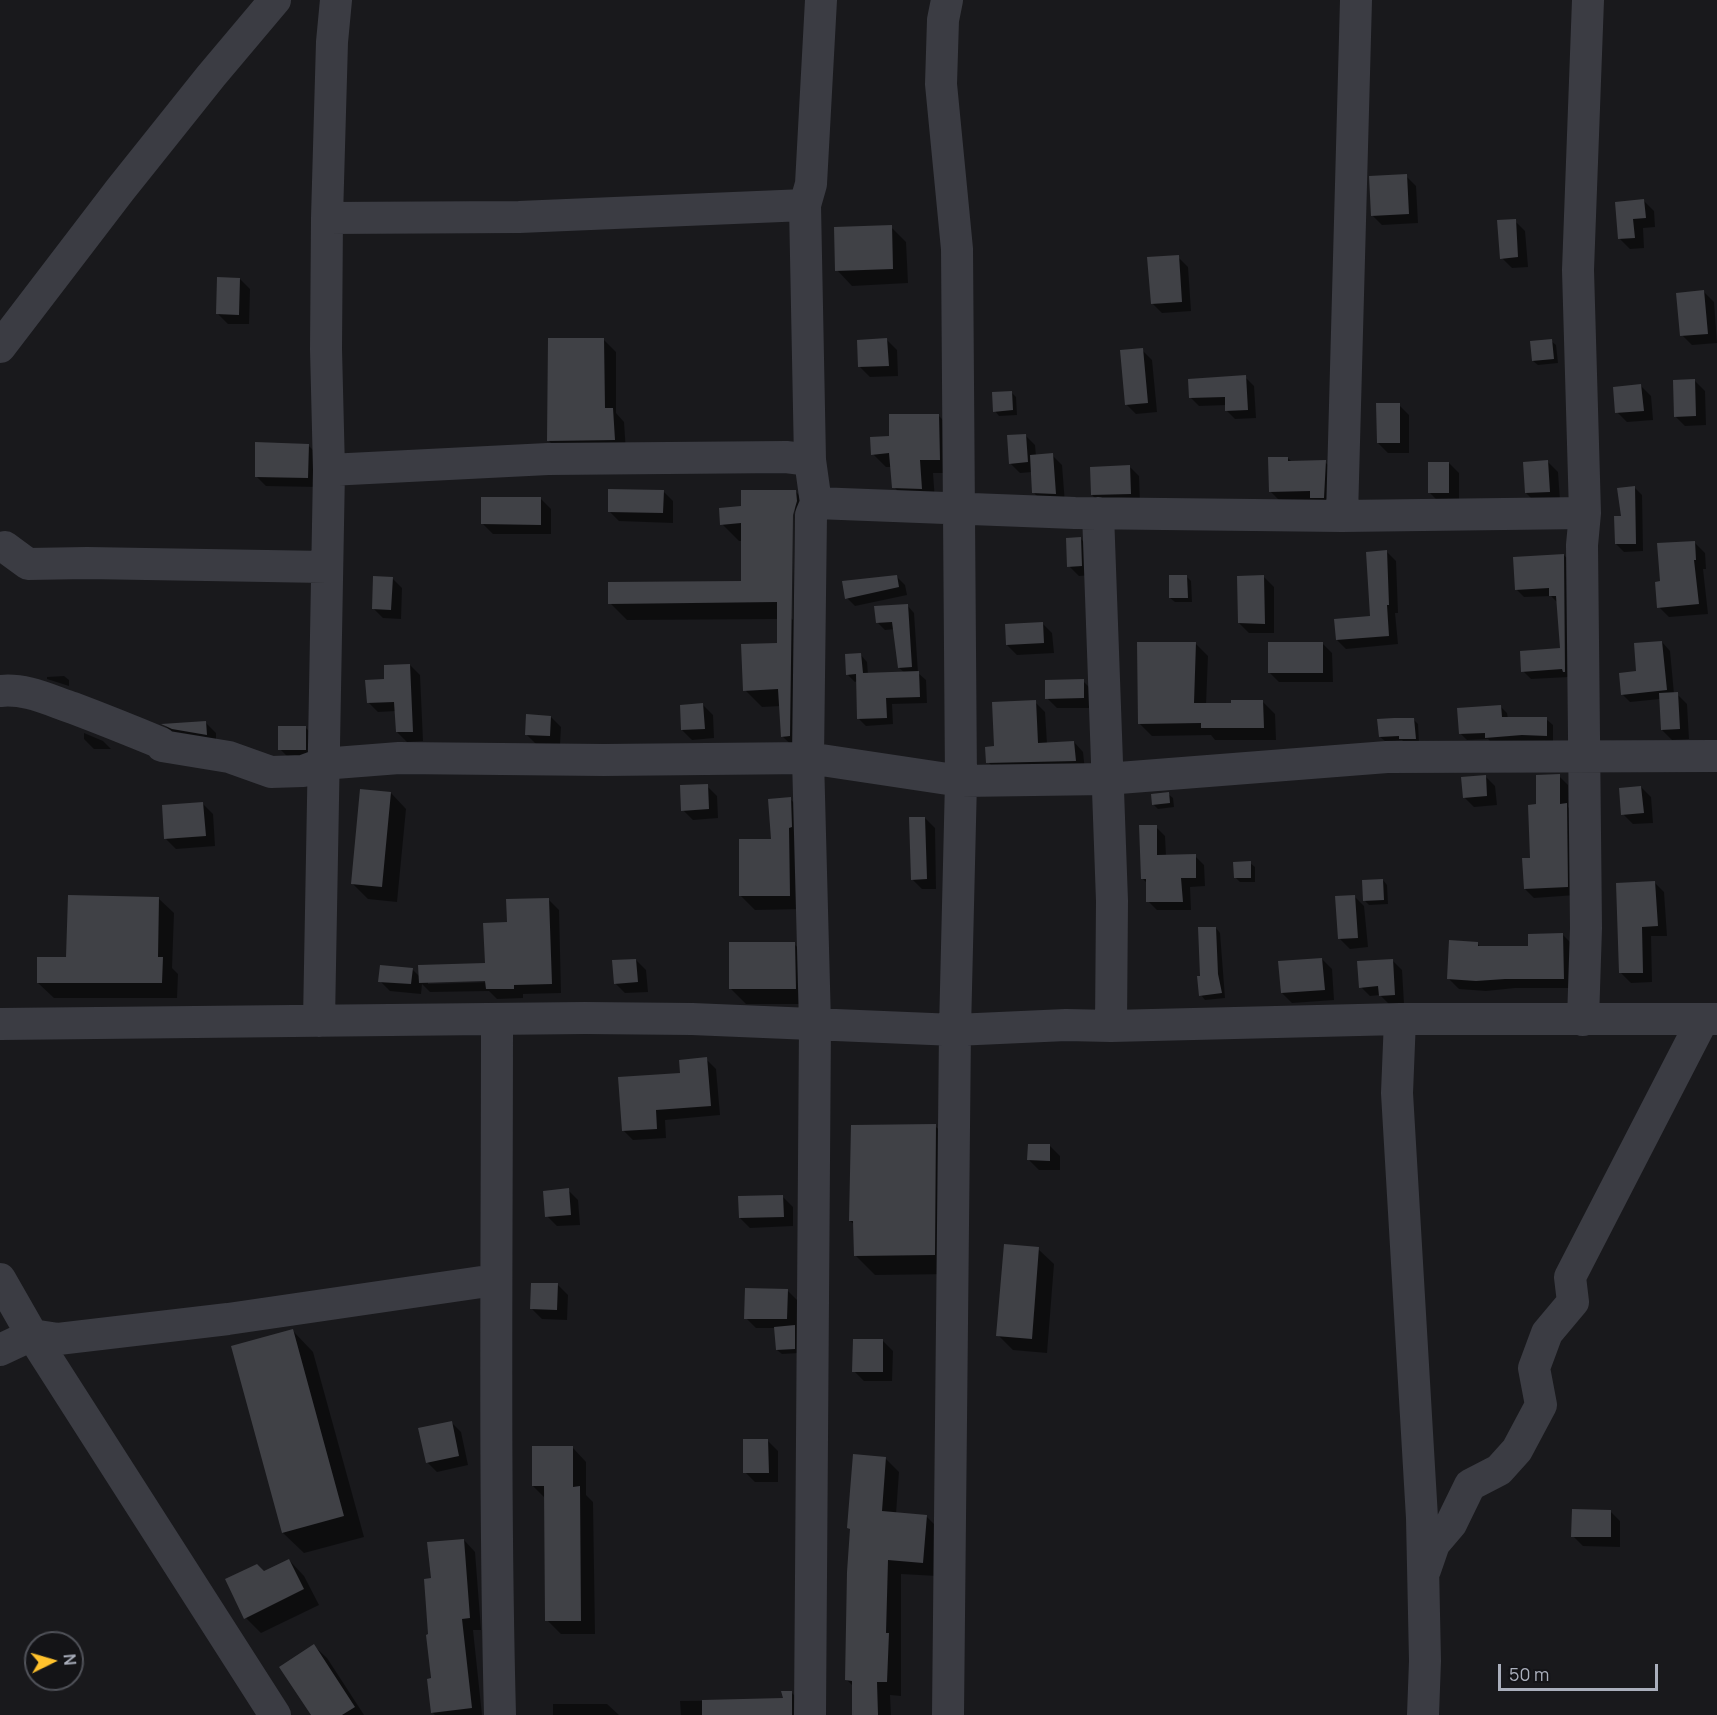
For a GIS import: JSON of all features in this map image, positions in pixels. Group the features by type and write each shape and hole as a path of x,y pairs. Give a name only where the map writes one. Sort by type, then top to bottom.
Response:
{"street":[{"path":"0,347 120,190 238,42 275,0"},
{"path":"319,1021 329,470 326,349 327,218 331,53 336,0"},
{"path":"810,1715 815,1024 808,758 811,515 816,503 810,460 805,205 811,184 821,0"},
{"path":"947,0 943,20 941,84 957,249 961,507 961,782 955,1030 948,1715"},
{"path":"1342,516 1356,0"},
{"path":"1583,1020 1586,928 1582,545 1585,513 1578,270 1588,0"},
{"path":"327,218 519,217 805,205"},
{"path":"329,470 548,459 786,458 810,460"},
{"path":"816,503 1098,513 1342,516 1585,513"},
{"path":"1098,513 1112,901 1112,1026"},
{"path":"5,547 28,564 326,567"},
{"path":"0,691 10,690 34,694 161,743 162,746 229,757 272,772 303,771 322,764 399,758 604,760 808,758 961,782 1106,780 1387,757 1717,756"},
{"path":"0,1024 585,1018 692,1019 955,1030 1066,1025 1112,1026 1400,1019 1710,1019 1570,1277 1573,1302 1547,1333 1534,1368 1541,1406 1517,1450 1505,1464 1499,1470 1470,1485 1451,1524 1434,1544 1424,1574"},
{"path":"1400,1019 1397,1093 1414,1359 1424,1574 1423,1715"},
{"path":"497,1020 496,1552 500,1715"},
{"path":"0,1279 32,1335 275,1715"},
{"path":"0,1350 32,1335 57,1339 185,1324 495,1280"}],"building":[{"path":"1407,174 1409,214 1371,216 1369,176"},
{"path":"1644,199 1646,218 1633,219 1635,238 1618,239 1615,202"},
{"path":"1516,219 1518,257 1500,259 1497,220"},
{"path":"892,225 893,269 835,271 834,227"},
{"path":"1179,255 1182,302 1151,304 1147,257"},
{"path":"217,277 240,278 239,315 216,314"},
{"path":"1704,290 1708,334 1680,336 1676,293"},
{"path":"548,338 604,338 605,408 613,408 615,440 547,441"},
{"path":"887,338 889,366 858,367 857,340"},
{"path":"1552,339 1554,359 1532,361 1530,341"},
{"path":"1143,348 1148,403 1125,405 1120,350"},
{"path":"1246,375 1248,410 1225,411 1225,397 1189,398 1188,379"},
{"path":"1695,379 1696,416 1674,417 1673,380"},
{"path":"1641,384 1644,411 1615,413 1613,387"},
{"path":"1012,391 1013,410 993,412 992,392"},
{"path":"1376,403 1400,403 1400,443 1377,443"},
{"path":"889,414 939,414 940,460 920,460 922,489 892,488 889,453 871,455 870,437 889,436"},
{"path":"1026,434 1028,462 1009,464 1007,435"},
{"path":"255,442 309,444 308,478 255,477"},
{"path":"1053,453 1056,494 1032,493 1030,455"},
{"path":"1268,457 1288,457 1288,461 1326,460 1324,498 1310,498 1310,491 1269,492"},
{"path":"1548,460 1550,492 1525,493 1523,462"},
{"path":"1428,462 1449,462 1449,493 1428,493"},
{"path":"1130,465 1131,494 1091,495 1090,467"},
{"path":"1635,486 1636,544 1615,544 1614,516 1621,516 1617,488"},
{"path":"608,489 664,490 663,513 608,512"},
{"path":"741,490 796,490 797,501 793,515 790,736 781,737 778,689 743,691 741,644 777,643 777,602 608,604 608,582 741,581 741,523 720,525 719,508 741,506"},
{"path":"481,497 541,497 541,525 481,524"},
{"path":"1081,537 1082,566 1067,567 1066,538"},
{"path":"1695,541 1696,560 1694,560 1699,604 1657,608 1655,582 1660,581 1657,543"},
{"path":"1387,550 1389,636 1336,640 1334,619 1370,616 1366,552"},
{"path":"1564,554 1565,672 1562,669 1521,672 1520,651 1560,648 1556,596 1549,596 1549,588 1515,590 1513,557"},
{"path":"897,575 899,587 845,599 842,581"},
{"path":"1169,575 1187,575 1188,598 1169,598"},
{"path":"1264,575 1265,624 1238,623 1237,576"},
{"path":"373,576 393,577 391,610 372,609"},
{"path":"908,604 912,667 898,668 892,622 876,623 874,606"},
{"path":"1043,622 1044,643 1006,645 1005,624"},
{"path":"1662,641 1667,690 1621,695 1619,673 1636,671 1634,643"},
{"path":"1137,642 1196,642 1194,703 1263,700 1264,728 1201,728 1201,723 1138,724"},
{"path":"1268,642 1323,642 1323,673 1268,673"},
{"path":"861,653 863,673 919,671 920,697 886,698 887,718 857,719 856,674 846,675 845,654"},
{"path":"410,664 413,732 396,732 394,702 367,703 365,680 384,679 384,665"},
{"path":"1084,679 1084,698 1045,699 1045,680"},
{"path":"1678,692 1680,729 1661,730 1659,693"},
{"path":"1036,700 1038,743 1074,741 1076,761 986,763 985,747 994,746 992,702"},
{"path":"703,703 705,729 681,730 680,705"},
{"path":"1501,705 1502,717 1547,717 1547,736 1522,735 1485,738 1485,733 1459,734 1457,708"},
{"path":"526,714 551,716 550,736 525,735"},
{"path":"1414,718 1416,739 1399,739 1399,736 1379,737 1377,719"},
{"path":"206,721 207,735 172,729 161,724"},
{"path":"278,726 306,726 306,750 278,750"},
{"path":"1560,774 1560,804 1567,803 1568,887 1524,889 1522,858 1530,858 1528,805 1536,804 1536,775"},
{"path":"1486,775 1487,796 1463,798 1461,777"},
{"path":"708,784 709,809 681,811 680,785"},
{"path":"1641,786 1644,813 1621,815 1619,788"},
{"path":"360,789 391,792 382,887 351,884"},
{"path":"1169,792 1170,803 1152,805 1151,794"},
{"path":"791,797 790,896 739,896 739,839 771,839 768,799"},
{"path":"203,802 206,836 164,839 162,805"},
{"path":"909,817 925,817 927,879 911,880"},
{"path":"1139,825 1157,825 1157,855 1196,854 1196,878 1181,878 1183,902 1146,902 1146,879 1141,879"},
{"path":"1251,861 1251,878 1234,878 1233,862"},
{"path":"1383,879 1384,900 1363,901 1362,880"},
{"path":"1655,881 1658,926 1642,927 1643,973 1619,973 1616,883"},
{"path":"68,895 159,897 158,957 163,957 162,983 37,983 37,957 66,957"},
{"path":"1355,895 1358,938 1338,939 1335,896"},
{"path":"549,898 552,984 514,985 514,989 486,989 485,981 419,983 418,965 485,963 483,923 507,922 506,899"},
{"path":"1198,927 1216,927 1218,974 1222,993 1199,996"},
{"path":"1563,933 1564,979 1476,981 1447,979 1449,940 1478,942 1478,946 1528,946 1528,934"},
{"path":"729,942 795,942 796,989 729,989"},
{"path":"1322,958 1325,990 1281,993 1278,961"},
{"path":"636,959 638,982 614,984 612,960"},
{"path":"1393,959 1395,995 1379,996 1378,986 1359,988 1357,961"},
{"path":"380,965 413,968 411,984 378,982"},
{"path":"707,1057 711,1106 656,1110 657,1129 622,1131 618,1077 680,1073 679,1060"},
{"path":"936,1124 935,1255 854,1256 853,1221 849,1221 851,1125"},
{"path":"1028,1144 1050,1144 1050,1161 1027,1160"},
{"path":"569,1188 571,1215 545,1217 543,1191"},
{"path":"783,1195 784,1217 739,1218 738,1196"},
{"path":"1004,1244 1039,1247 1032,1339 996,1336"},
{"path":"531,1283 558,1283 557,1310 530,1309"},
{"path":"745,1288 788,1289 787,1319 744,1319"},
{"path":"795,1325 795,1349 776,1350 774,1327"},
{"path":"293,1329 344,1516 282,1533 231,1346"},
{"path":"853,1339 883,1339 883,1372 852,1372"},
{"path":"452,1421 459,1456 426,1463 418,1428"},
{"path":"743,1439 768,1439 769,1473 743,1473"},
{"path":"532,1446 573,1446 573,1487 580,1486 581,1621 545,1621 544,1486 532,1486"},
{"path":"853,1454 886,1457 882,1511 927,1515 923,1563 888,1560 887,1682 877,1682 878,1715 852,1715 852,1681 845,1680 850,1529 847,1528"},
{"path":"1572,1509 1611,1510 1611,1537 1571,1537"},
{"path":"464,1539 470,1618 462,1619 472,1708 431,1713 427,1679 431,1678 426,1635 428,1634 424,1579 431,1578 427,1542"},
{"path":"289,1559 304,1589 244,1619 225,1579 257,1564 264,1571"},
{"path":"314,1644 355,1707 342,1715 311,1715 279,1667"},
{"path":"781,1691 792,1691 792,1715 702,1715 702,1700 783,1698"}]}
